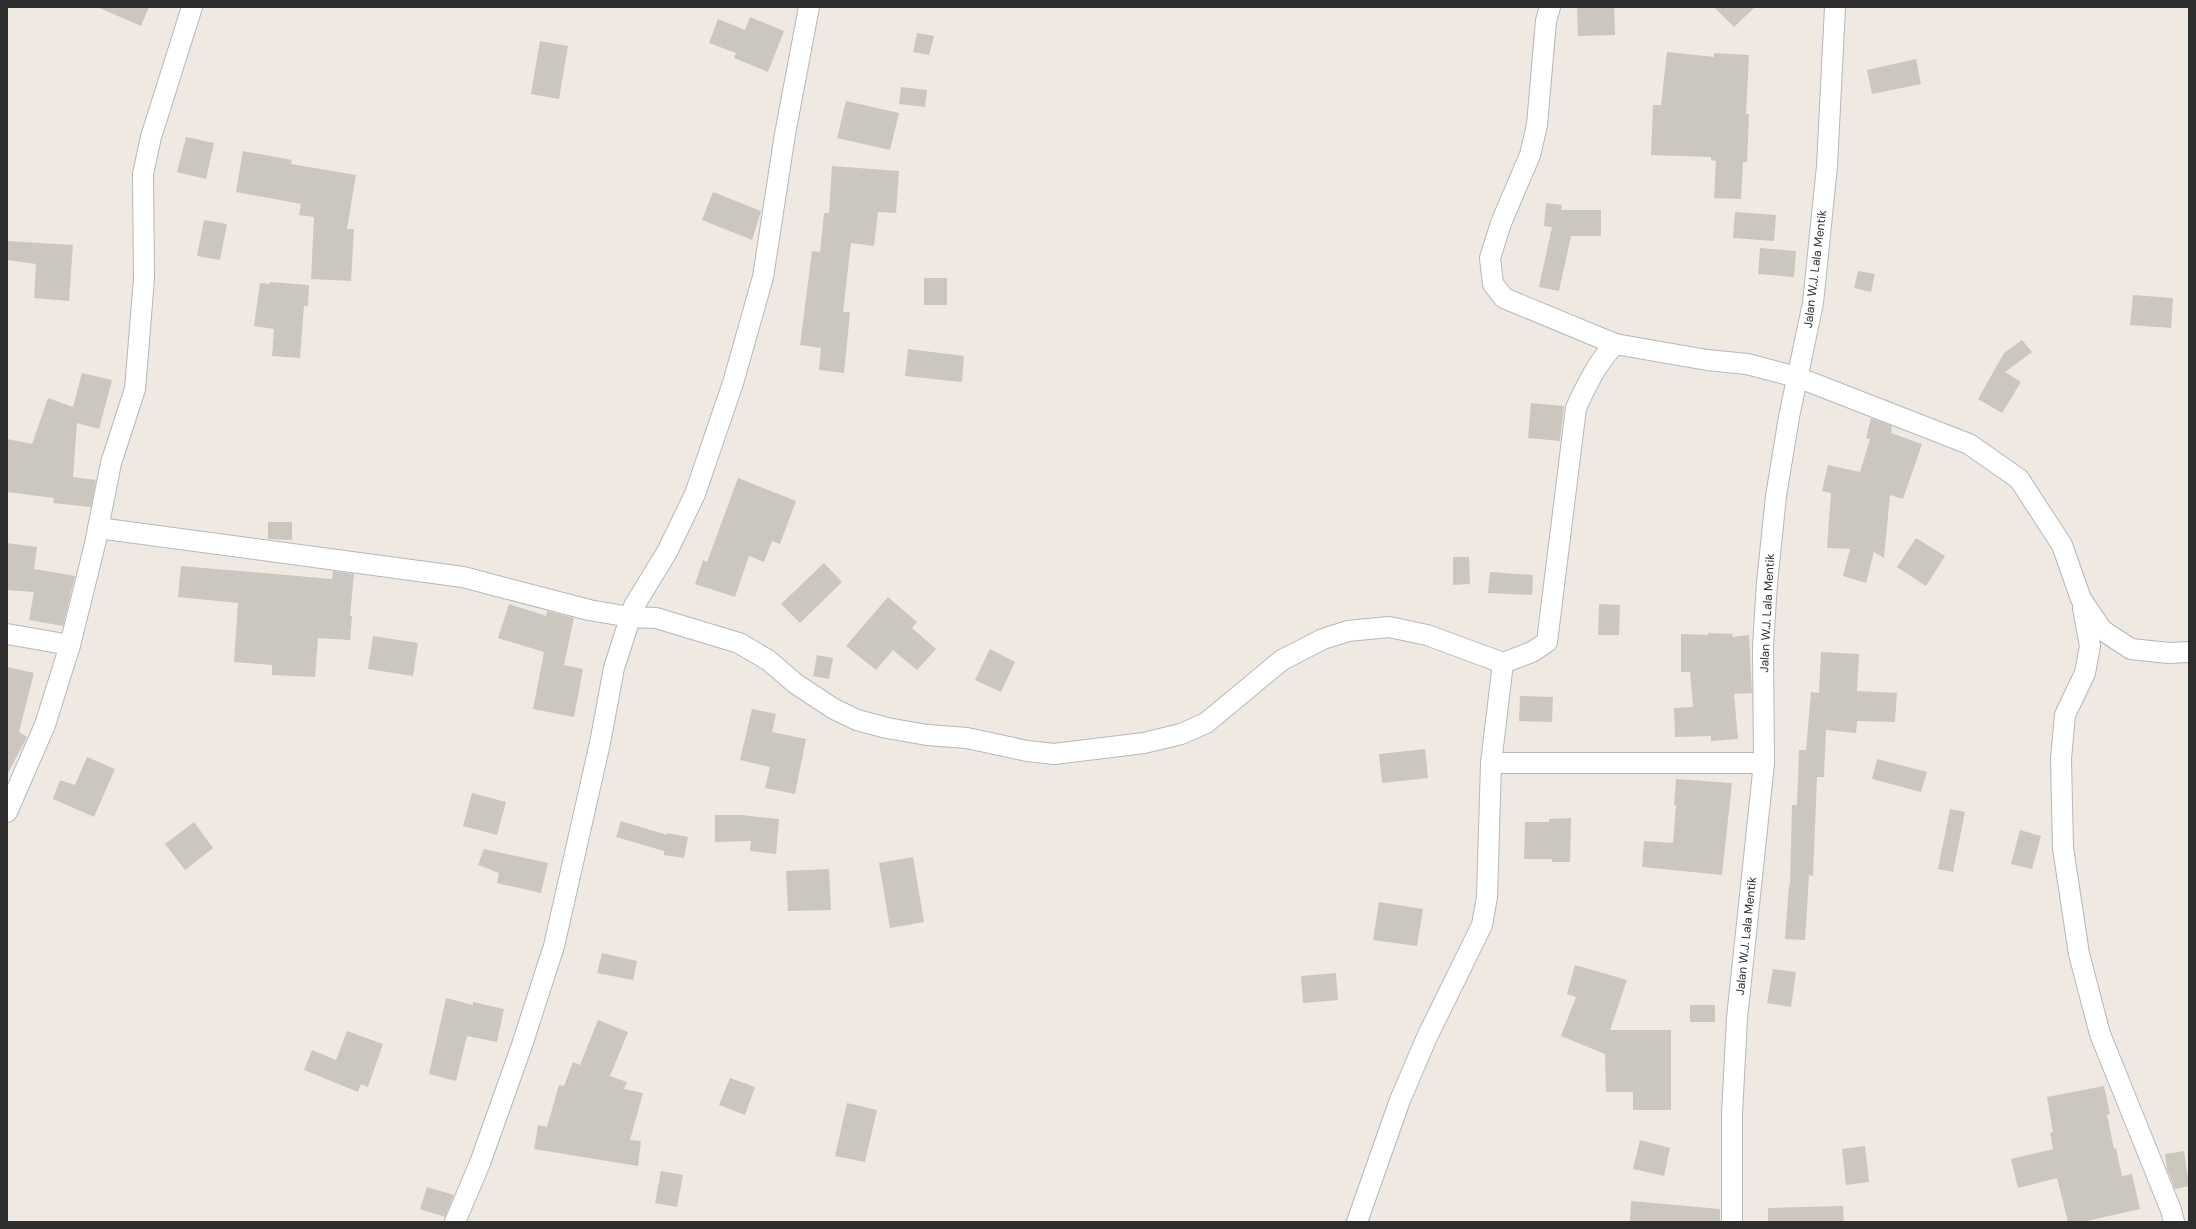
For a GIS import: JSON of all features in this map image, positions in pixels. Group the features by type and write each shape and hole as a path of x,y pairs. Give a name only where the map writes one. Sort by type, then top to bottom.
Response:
{"street":[{"path":"7,812 45,725 70,645 98,528 111,463 135,389 144,279 143,174 151,137 192,7"},
{"path":"454,1222 483,1156 522,1045 554,946 600,743 614,668 630,617 634,606 667,552 695,494 733,383 764,277 785,134 808,7"},
{"path":"1550,7 1546,21 1537,125 1530,155 1501,223 1490,258 1493,284 1504,298 1616,344 1707,360 1747,364 1797,377 1969,444 2019,479 2062,545 2081,599 2090,646 2085,673 2065,715 2061,759 2064,856 2079,954 2100,1034 2173,1216"},
{"name":"Jalan W.J. Lala Mentik","path":"1732,1222 1732,1114 1737,1018 1764,764 1763,646 1767,583 1776,496 1788,417 1812,303 1827,166 1835,7"},
{"path":"98,528 462,577 589,610 630,617 656,618 740,643 768,660 796,684 834,709 857,720 887,728 927,735 967,738 1027,751 1054,754 1144,743 1181,734 1206,723 1282,660 1323,640 1348,631 1389,627 1427,635 1503,663 1532,652 1547,642 1576,408 1601,359 1616,344"},
{"path":"2081,599 2102,630 2131,649 2169,653 2189,652"},
{"path":"7,634 70,645"},
{"path":"1357,1222 1400,1100 1424,1044 1482,925 1487,897 1491,763 1503,663"},
{"path":"1491,763 1764,764"}],"building":[{"path":"97,7 149,7 141,26"},
{"path":"1577,7 1614,7 1615,35 1578,36"},
{"path":"1714,7 1755,7 1734,27"},
{"path":"750,17 784,31 768,72 734,58 736,53 709,43 718,19 745,30"},
{"path":"917,33 934,36 929,55 913,52"},
{"path":"540,41 568,46 559,99 531,94"},
{"path":"1667,52 1714,57 1714,53 1749,55 1746,114 1749,114 1747,162 1743,162 1741,199 1714,198 1716,161 1711,160 1711,157 1651,155 1653,105 1661,105"},
{"path":"1916,59 1921,84 1872,94 1867,70"},
{"path":"901,87 927,90 925,107 899,104"},
{"path":"846,101 899,113 890,150 837,138"},
{"path":"186,137 214,143 206,179 177,172"},
{"path":"243,151 292,160 291,164 356,175 347,229 354,229 351,281 311,279 314,217 299,215 301,204 236,192"},
{"path":"832,166 899,171 896,213 878,212 874,246 851,243 843,312 850,312 844,373 819,370 821,348 800,345 812,251 820,252 824,213 829,213"},
{"path":"713,192 761,211 752,240 702,220"},
{"path":"1546,203 1562,205 1561,210 1601,210 1601,236 1571,236 1559,291 1539,287 1552,227 1544,226"},
{"path":"1735,212 1776,215 1774,241 1733,238"},
{"path":"204,220 227,224 220,260 197,256"},
{"path":"7,241 73,245 69,301 34,298 36,264 7,260"},
{"path":"1760,248 1796,251 1794,277 1758,274"},
{"path":"1858,271 1875,274 1871,292 1854,288"},
{"path":"924,278 947,278 947,305 924,305"},
{"path":"270,282 309,285 308,306 304,306 300,358 272,356 274,329 254,326 260,283 270,284"},
{"path":"2133,295 2173,298 2171,328 2130,325"},
{"path":"2022,340 2032,352 2005,372 2021,382 2002,413 1978,399 2004,353"},
{"path":"908,349 964,356 962,382 905,376"},
{"path":"82,373 112,380 99,429 77,423 73,477 96,480 91,507 53,503 54,498 7,492 7,439 32,444 48,398 73,407"},
{"path":"1531,403 1564,406 1560,441 1528,438"},
{"path":"1871,418 1892,426 1891,433 1922,444 1903,499 1890,495 1884,558 1874,552 1866,583 1843,576 1850,549 1827,548 1831,493 1822,491 1828,465 1860,472 1870,439 1866,438"},
{"path":"738,478 796,501 780,544 772,541 764,562 749,556 735,597 695,584 703,560 707,562"},
{"path":"268,522 292,522 292,540 268,539"},
{"path":"1916,538 1945,556 1926,586 1897,567"},
{"path":"7,543 37,547 34,569 75,576 63,626 29,620 34,592 7,590"},
{"path":"1453,557 1469,557 1470,584 1453,585"},
{"path":"824,563 842,582 800,623 781,604"},
{"path":"181,566 332,579 333,571 354,574 350,616 352,616 350,640 318,638 315,677 272,675 272,665 234,662 238,603 178,597"},
{"path":"1490,572 1533,575 1532,595 1488,593"},
{"path":"888,597 917,622 912,628 936,649 917,670 893,650 876,670 846,646"},
{"path":"509,604 546,616 547,611 574,618 564,665 583,669 574,717 533,709 544,652 498,638"},
{"path":"1599,604 1620,605 1619,635 1598,635"},
{"path":"1708,633 1733,634 1732,637 1749,635 1752,693 1734,694 1738,739 1711,741 1711,736 1675,737 1674,708 1693,707 1690,672 1681,672 1681,634 1708,635"},
{"path":"373,636 418,643 413,676 368,669"},
{"path":"990,649 1015,662 1001,692 975,680"},
{"path":"1821,652 1859,654 1857,691 1897,693 1895,722 1857,721 1856,733 1826,730 1824,777 1817,777 1813,876 1809,875 1805,940 1785,939 1790,885 1792,805 1797,805 1799,750 1806,750 1811,692 1819,693"},
{"path":"817,655 833,658 829,679 813,676"},
{"path":"7,667 34,673 19,732 27,737 7,775"},
{"path":"1520,696 1553,697 1552,722 1519,721"},
{"path":"752,709 776,714 772,732 806,739 795,794 765,788 770,767 740,760"},
{"path":"1425,749 1428,778 1382,783 1379,754"},
{"path":"87,757 115,769 94,817 53,799 60,780 75,785"},
{"path":"1877,759 1927,772 1921,792 1872,779"},
{"path":"1676,779 1732,783 1722,875 1642,867 1644,841 1673,843 1676,805 1674,805"},
{"path":"472,793 506,802 497,835 463,826"},
{"path":"1950,809 1965,812 1953,872 1938,869"},
{"path":"715,815 741,815 779,819 776,854 750,851 751,841 715,842"},
{"path":"1571,818 1570,862 1552,862 1552,859 1524,859 1525,822 1549,822 1549,819"},
{"path":"621,821 667,835 667,833 688,837 684,858 664,855 664,851 616,837"},
{"path":"194,822 213,848 185,870 165,844"},
{"path":"2020,830 2041,836 2032,869 2011,864"},
{"path":"484,849 548,863 541,893 497,883 499,873 478,865"},
{"path":"913,857 924,922 890,928 879,863"},
{"path":"829,869 831,910 788,911 786,871"},
{"path":"1379,902 1423,909 1417,946 1373,940"},
{"path":"602,953 637,961 633,980 597,973"},
{"path":"1575,965 1627,980 1610,1030 1671,1030 1671,1110 1633,1110 1633,1092 1606,1092 1605,1054 1561,1036 1576,997 1567,994"},
{"path":"1773,969 1796,972 1791,1007 1767,1003"},
{"path":"1336,973 1338,1000 1303,1003 1301,976"},
{"path":"446,998 473,1005 473,1002 504,1009 497,1042 467,1036 456,1081 429,1074"},
{"path":"1690,1005 1715,1005 1715,1022 1690,1022"},
{"path":"598,1020 628,1032 610,1076 627,1082 624,1089 643,1093 630,1140 641,1141 638,1166 534,1149 538,1125 547,1127 559,1085 564,1086 573,1062 580,1065"},
{"path":"347,1031 383,1044 368,1087 361,1084 358,1092 304,1070 312,1050 336,1060"},
{"path":"730,1078 755,1087 745,1115 719,1105"},
{"path":"2104,1086 2110,1114 2107,1115 2114,1149 2116,1148 2122,1176 2132,1174 2140,1209 2082,1222 2068,1222 2057,1178 2018,1188 2011,1159 2053,1149 2050,1133 2053,1132 2047,1097"},
{"path":"847,1103 877,1110 865,1162 835,1156"},
{"path":"1640,1140 1670,1148 1664,1176 1633,1169"},
{"path":"1865,1146 1869,1182 1846,1185 1842,1149"},
{"path":"2184,1151 2189,1186 2175,1189 2167,1169 2165,1154"},
{"path":"661,1171 683,1175 677,1207 655,1203"},
{"path":"427,1187 454,1195 445,1217 420,1209"},
{"path":"1631,1201 1720,1209 1720,1222 1630,1222"},
{"path":"1843,1206 1844,1222 1768,1222 1768,1208"}]}
